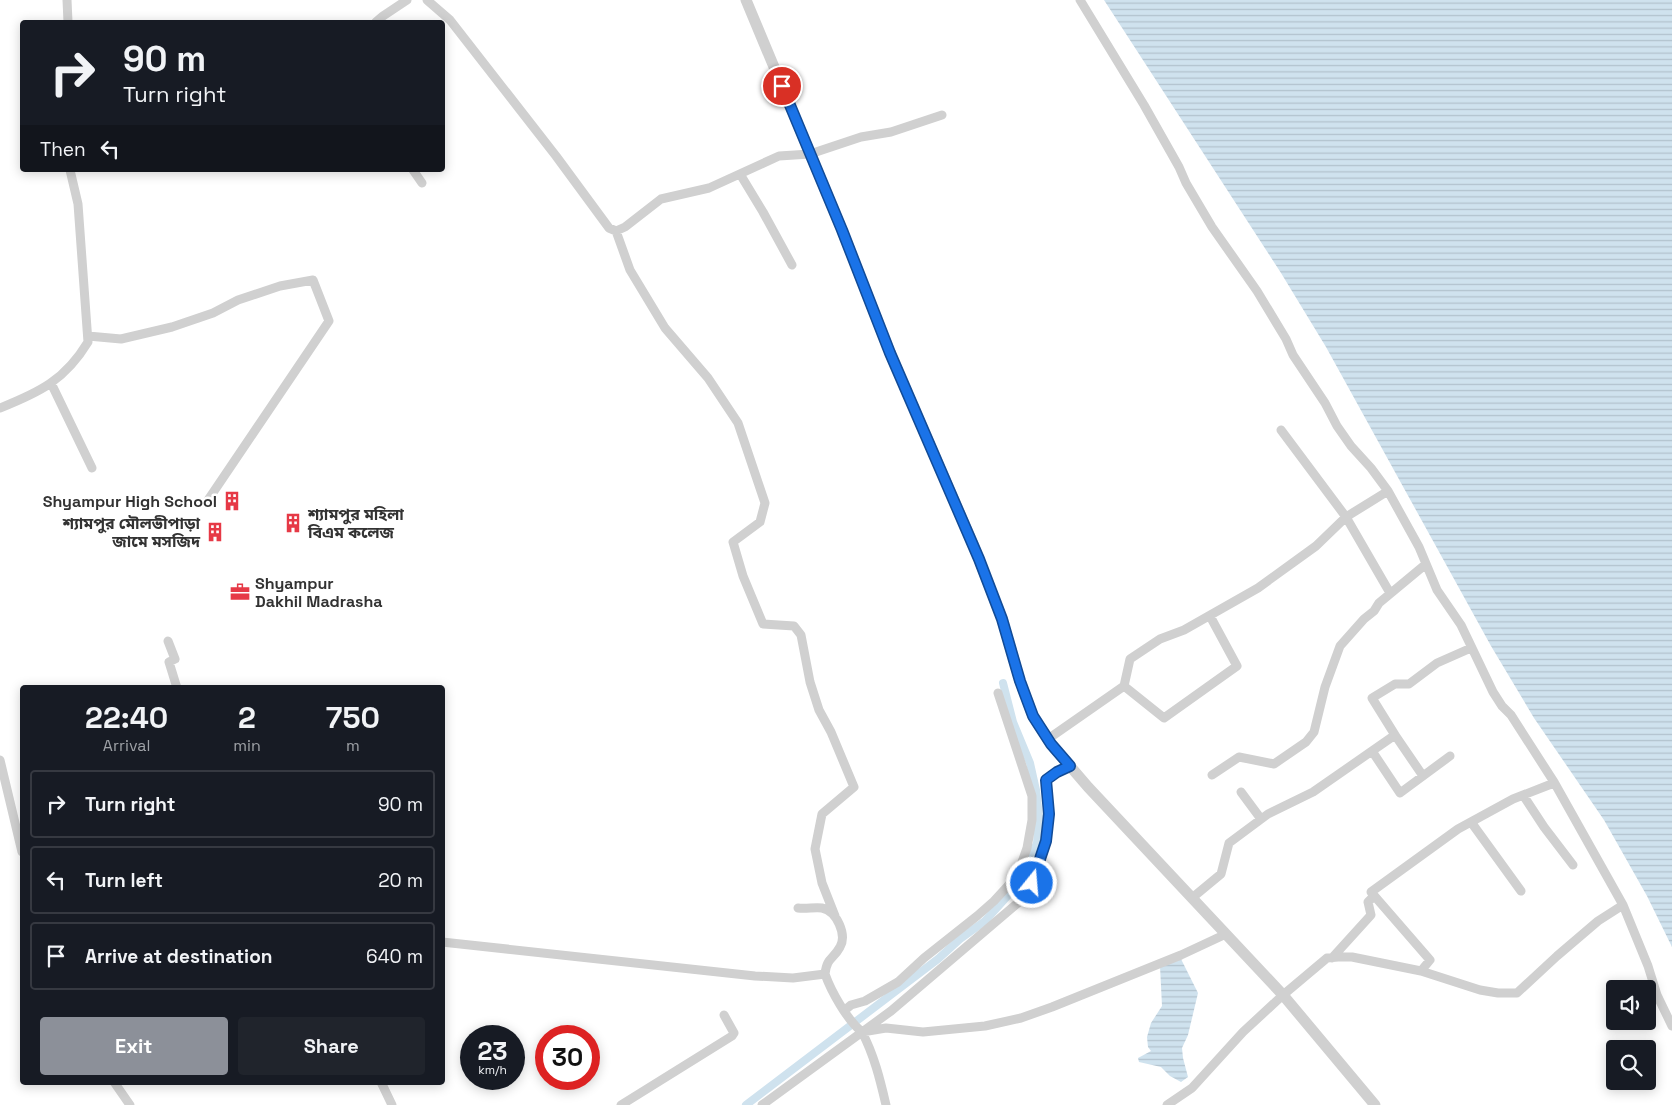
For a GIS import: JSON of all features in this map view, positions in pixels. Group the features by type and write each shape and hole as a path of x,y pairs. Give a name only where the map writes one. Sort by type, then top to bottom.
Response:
{"street":[{"path":"67,0 68,20"},
{"path":"378,20 407,0"},
{"path":"427,0 450,20 556,156 609,228 616,231 630,270 665,328 708,378 738,423 765,503 760,522 733,542 743,576 763,624 794,626 801,635 810,682 819,710 831,732 854,787 822,814 815,849 822,883 842,934 841,946 826,964 825,974 831,989 870,1047 886,1105"},
{"path":"746,0 890,353 983,569 1002,619 1020,681 1030,707 1048,740 1192,898 1283,994 1375,1105"},
{"path":"1080,0 1144,105 1212,227 1257,291 1286,339 1293,355 1325,403 1337,426 1388,491 1419,547 1437,590 1461,624 1493,692 1554,783 1623,905 1648,966 1657,995 1672,1026"},
{"path":"616,231 625,227 661,199 709,188 779,156 810,154 861,137 891,132 942,115"},
{"path":"0,408 32,395 60,377 88,342 78,204 70,172"},
{"path":"414,172 422,183"},
{"path":"740,174 792,265"},
{"path":"88,336 122,339 172,327 205,316 238,300 280,286 312,280 329,322 206,503"},
{"path":"51,383 92,468"},
{"path":"1281,430 1346,517 1390,594"},
{"path":"1048,740 1124,686 1130,659 1160,639 1184,630 1258,588 1316,546 1346,517 1388,491"},
{"path":"1212,775 1239,757 1274,764 1306,742 1314,732 1325,687 1340,646 1364,619 1374,611 1379,603 1426,564"},
{"path":"1124,686 1164,718 1237,666 1210,616"},
{"path":"168,641 175,659 168,662 176,685"},
{"path":"1423,776 1372,698 1395,684 1409,684 1438,663 1471,648"},
{"path":"762,1105 859,1030 891,1011 975,927 994,901 1017,876 1027,848 1032,820 1032,796 998,693"},
{"path":"1192,898 1221,874 1229,843 1268,814 1313,792 1395,735"},
{"path":"1372,751 1400,793 1450,756"},
{"path":"0,760 20,844"},
{"path":"846,1013 851,1005 865,1001 898,982 924,958 1019,902 1032,883 1046,841 1049,814 1046,780 1070,766"},
{"path":"1420,972 1430,960 1371,892 1418,860 1437,843 1471,822 1524,795 1554,783"},
{"path":"1241,792 1261,819"},
{"path":"1524,795 1544,827 1573,865"},
{"path":"1471,822 1520,891"},
{"path":"1332,958 1371,915 1368,902 1374,896"},
{"path":"1167,1105 1192,1088 1243,1032 1283,994 1327,958 1352,957 1420,972 1480,990 1498,993 1517,993 1598,921 1623,905"},
{"path":"798,908 824,908 835,916"},
{"path":"859,1030 886,1028 923,1032 985,1026 1021,1018 1181,956 1226,934"},
{"path":"445,942 755,976 794,978 825,974"},
{"path":"621,1105 732,1036 734,1033 724,1015"},
{"path":"116,1085 130,1105"},
{"path":"382,1085 392,1105"}],"water":[{"path":"1104,0 1672,0 1672,947 1647,896 1604,820 1534,718 1491,646 1326,347 1281,273"},
{"path":"1181,959 1198,993 1188,1035 1182,1048 1188,1077 1181,1082 1170,1076 1161,1067 1139,1062 1138,1058 1151,1051 1148,1047 1147,1037 1151,1023 1162,1006 1160,966"}],"waterway":[{"path":"746,1105 985,921 1021,881 1037,843 1039,816 1030,763 1013,722 1003,683"}],"place":[{"name":"Shyampur High School","path":"232,501"},
{"name":"শ্যামপুর মহিলা বিএম কলেজ","path":"293,523"},
{"name":"শ্যামপুর মৌলভীপাড়া জামে মসজিদ","path":"215,532"},
{"name":"Shyampur Dakhil Madrasha","path":"240,592"}],"route":[{"path":"782,86 842,230 890,353 979,559 1002,619 1020,681 1033,716 1051,744 1070,766 1046,780 1049,814 1046,841 1032,883"}]}
